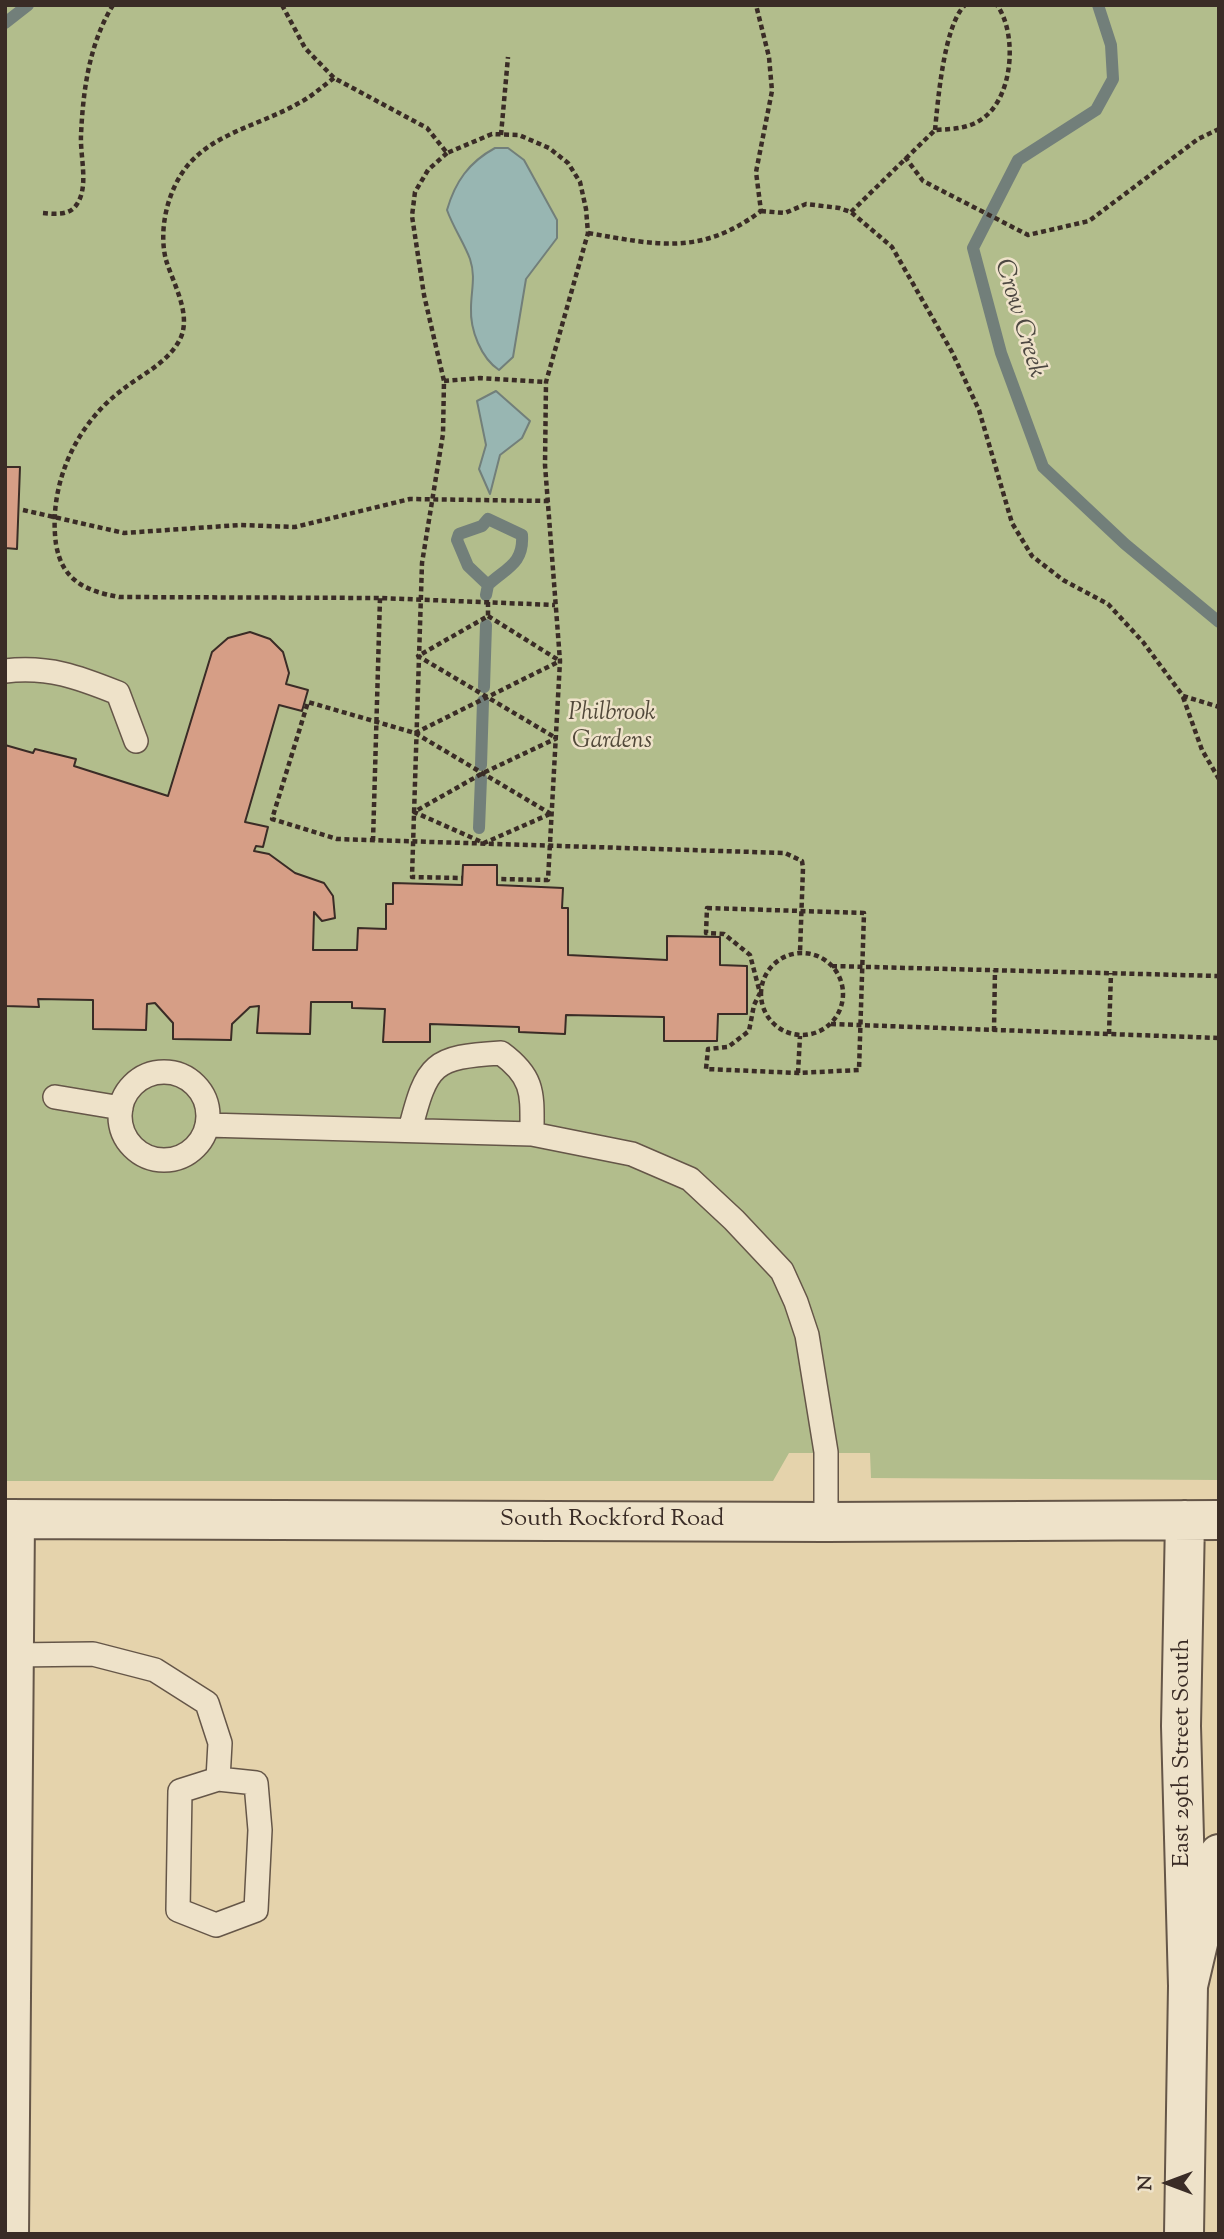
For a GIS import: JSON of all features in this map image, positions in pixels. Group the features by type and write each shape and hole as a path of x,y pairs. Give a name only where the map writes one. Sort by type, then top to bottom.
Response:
{"street":[{"name":"South Rockford Road","path":"10,1519 826,1522 1202,1520"},
{"path":"9,2234 14,1655 10,1519"},
{"name":"East 29th Street South","path":"1184,2234 1188,1986 1181,1726 1202,1520"},
{"name":"East 29th Street South","path":"1188,1986 1219,1854"}],"lane":[{"path":"5,671 24,669 70,673 118,693 136,741"},
{"path":"410,1130 419,1096 430,1073 455,1055 501,1053 522,1069 531,1090 532,1134"},
{"path":"172,1072 186,1077 198,1087 205,1100 207,1125 201,1141 192,1151 165,1161 151,1158 129,1143 122,1129 121,1108 131,1086 143,1077 172,1072"},
{"path":"55,1097 121,1108"},
{"path":"207,1125 532,1134 632,1154 690,1179 734,1220 782,1271 807,1335 826,1452 826,1522"},
{"path":"14,1655 93,1654 155,1670 207,1703 220,1743 218,1779"},
{"path":"218,1779 256,1783 260,1830 256,1910 216,1926 178,1910 178,1856 180,1791 218,1779"}],"path":[{"path":"43,213 64,214 76,207 84,192 81,138 88,76 94,43 113,5"},
{"path":"282,5 305,48 334,78 427,128 447,153"},
{"path":"756,5 769,57 772,91 756,172 761,211"},
{"path":"935,130 951,36 958,12 965,5"},
{"path":"851,212 935,130 960,128 983,118 997,99 1008,71 1012,45 997,5"},
{"path":"501,135 508,57"},
{"path":"334,78 301,102 205,148 187,166 171,193 164,223 165,257 184,319 181,337 166,358 118,392 72,448 58,484 58,555 69,574 89,592 119,597 380,598 555,605"},
{"path":"905,157 923,181 1028,234 1089,222 1198,139 1219,129"},
{"path":"462,878 412,877 422,563 443,434 444,381 425,295 412,216 415,192 428,170 447,153 492,134 519,135 539,144 568,163 580,182 588,233 546,382 545,465 560,661 548,880 497,879"},
{"path":"588,233 652,244 687,244 736,230 761,211 785,213 806,204 851,212 892,247 952,352 979,410 1012,523 1032,556 1062,580 1108,604 1143,642 1183,696 1202,750 1219,779"},
{"path":"444,381 480,378 546,382"},
{"path":"23,510 124,533 240,525 295,527 385,504 434,499 549,501"},
{"path":"373,841 380,598"},
{"path":"488,602 488,616"},
{"path":"418,656 488,616"},
{"path":"488,616 560,661"},
{"path":"418,656 557,738"},
{"path":"415,733 560,661"},
{"path":"1183,696 1219,706"},
{"path":"551,814 415,733 308,702 272,819 337,839 785,853 802,861 804,878 800,912 800,952"},
{"path":"414,812 483,773 557,738"},
{"path":"414,812 484,843 551,814"},
{"path":"863,965 859,1070 798,1073 706,1069 708,1049 728,1047 749,1031 754,1005 760,993 769,968 778,959 800,952 814,954 832,966 839,976 843,1002 831,1024 821,1030 800,1035 787,1033 767,1017 760,993 750,954 723,934 706,933 707,908 864,913 863,965"},
{"path":"832,966 1219,976"},
{"path":"993,1031 995,970"},
{"path":"1109,1034 1111,973"},
{"path":"831,1024 1219,1038"},
{"path":"798,1073 800,1035"}],"green space":[{"name":"Philbrook Gardens","path":"5,5 1219,5 1219,1480 871,1478 870,1453 789,1453 773,1481 5,1481"}],"water":[{"path":"495,148 508,148 524,160 557,220 557,238 526,279 513,357 499,370 482,351 475,334 471,316 472,266 447,210 454,190 470,166"},
{"path":"496,391 530,421 522,438 500,455 490,494 479,469 486,445 477,401"}],"building":[{"path":"5,467 20,467 17,549 5,548"},
{"path":"250,632 270,639 283,652 289,673 286,684 308,690 302,711 279,705 245,822 268,827 263,847 256,846 254,851 269,854 295,873 324,883 333,896 335,918 322,921 314,912 313,950 357,950 358,928 386,929 386,904 393,904 393,883 462,885 463,865 497,865 497,885 563,888 562,908 568,908 568,955 667,960 667,936 720,937 720,965 747,966 747,1014 718,1014 717,1041 664,1041 664,1017 566,1015 565,1034 519,1032 519,1027 430,1024 430,1042 383,1042 385,1009 352,1008 352,1002 311,1002 310,1034 257,1033 259,1006 250,1007 232,1024 231,1040 173,1039 173,1023 155,1003 147,1004 146,1030 93,1029 93,1000 38,999 39,1007 5,1006 5,745 33,753 35,749 76,759 74,766 168,796 212,652 228,638"}],"waterway":[{"name":"Crow Creek","path":"5,23 28,5"},
{"name":"Crow Creek","path":"1098,5 1111,45 1113,79 1096,110 1018,160 973,248 1001,353 1043,467 1125,544 1219,622"},
{"path":"486,595 488,585 512,565 522,545 522,535 488,519 482,526 459,534 457,540 468,566 488,585"},
{"path":"484,687 486,625"},
{"path":"481,765 483,701"},
{"path":"479,828 481,778"}]}
